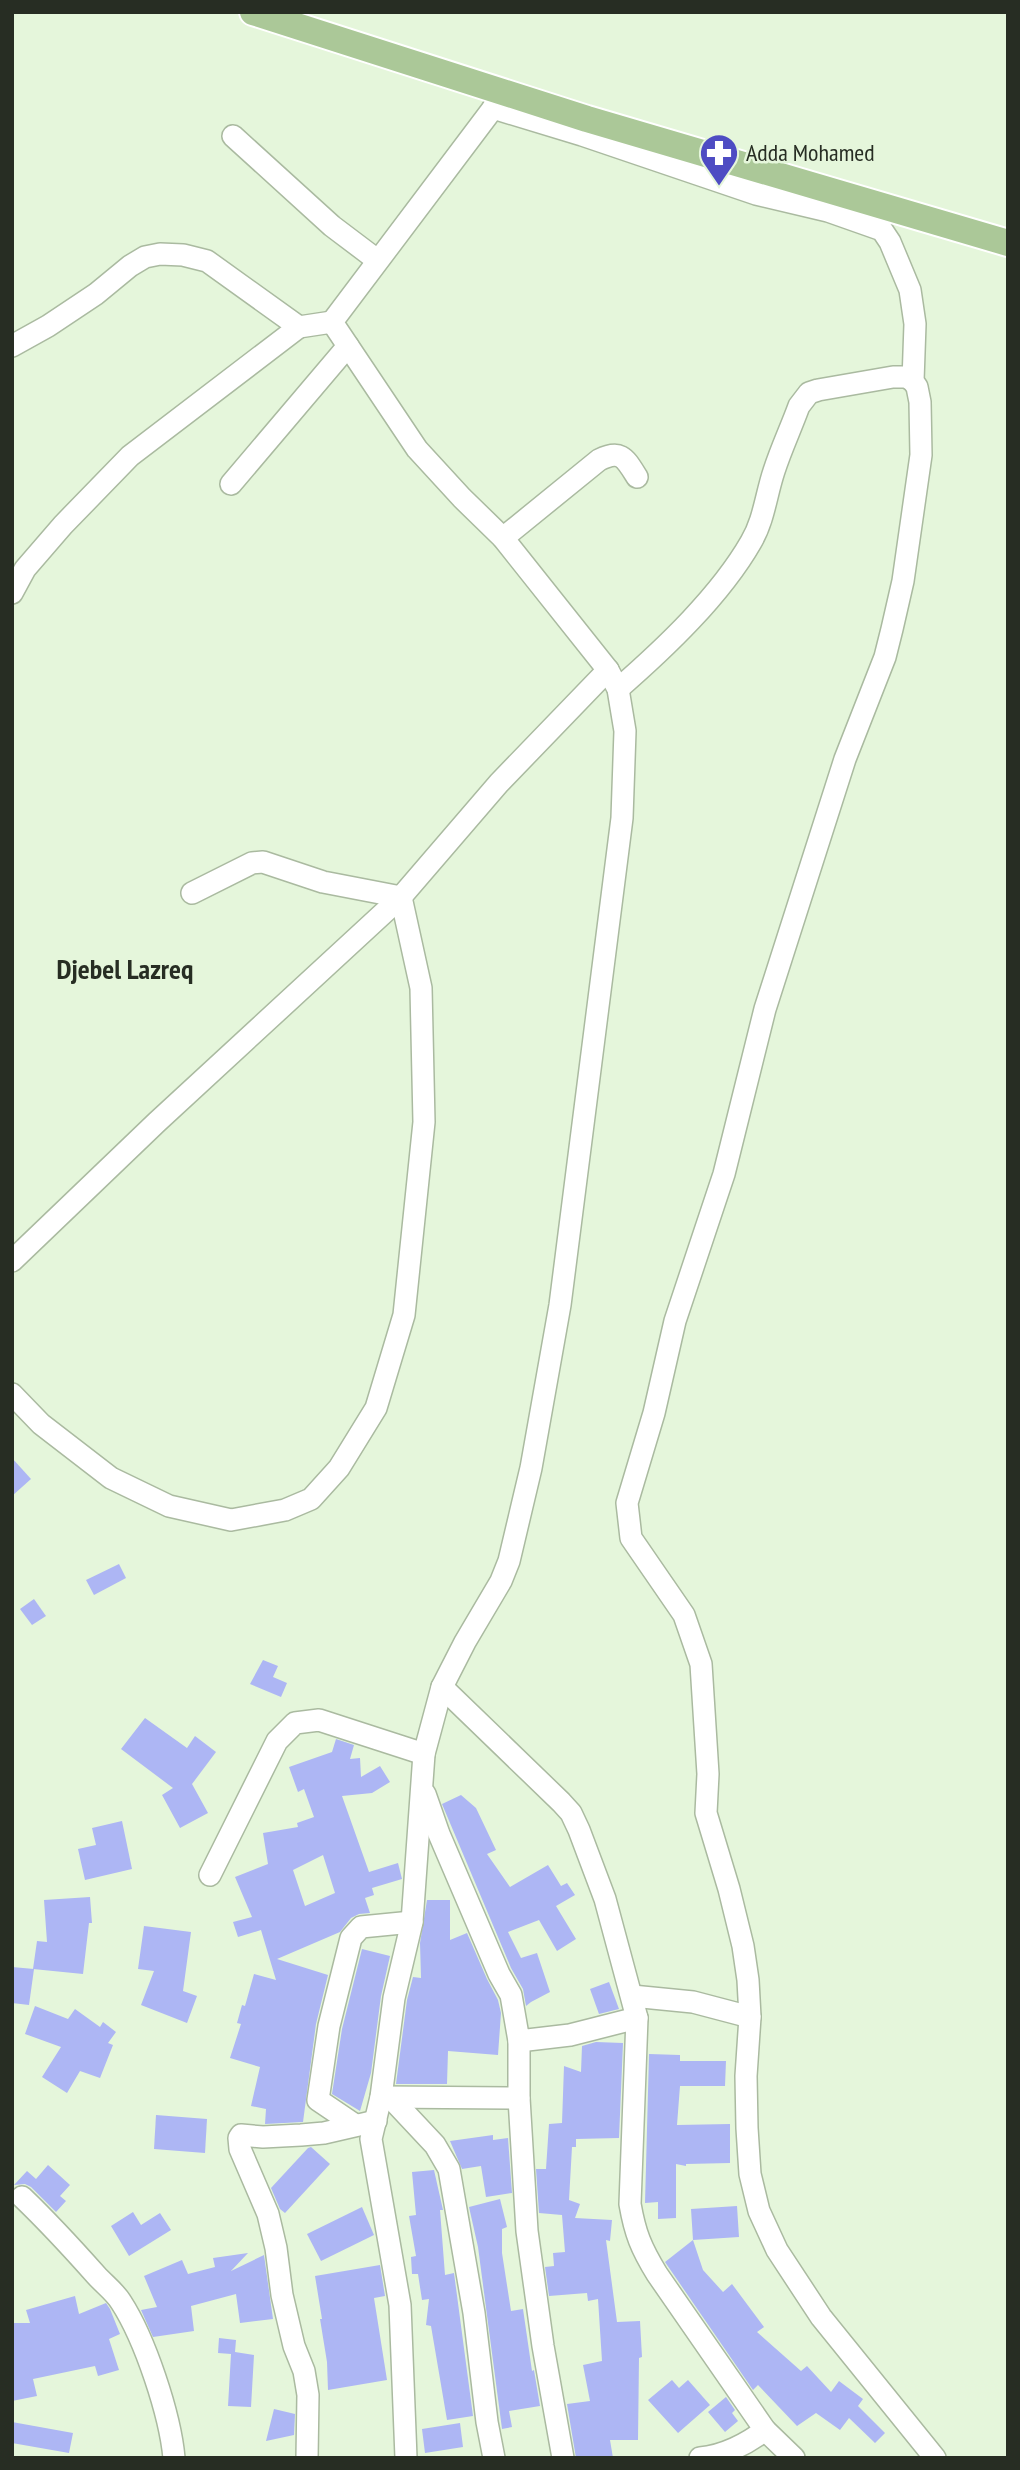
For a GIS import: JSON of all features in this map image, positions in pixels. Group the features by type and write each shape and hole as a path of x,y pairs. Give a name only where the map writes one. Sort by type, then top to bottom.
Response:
{"main road":[{"path":"253,12 499,100 586,119 1002,241"}],"street":[{"path":"12,593 26,569 63,525 130,456 299,327 332,322 499,100 582,135 756,194 828,211 882,230 890,242 909,290 915,324 912,381"},
{"path":"233,136 332,226 377,260"},
{"path":"12,346 96,294 130,266 145,257 160,254 207,261 299,327"},
{"path":"307,2458 308,2395 304,2371 294,2346 282,2295 270,2221 240,2150 239,2138 241,2135 263,2137 324,2133 365,2123 386,2097 394,1998 412,1922 424,1754 442,1687 505,1571 523,1513 534,1454 560,1305 622,818 625,732 613,679 503,538 417,449 332,322"},
{"path":"231,484 348,346"},
{"path":"12,1261 401,897 499,783 613,679 665,648 708,600 751,542 762,519 774,472 804,398 818,390 893,377 906,377 912,381 917,387 920,402 921,454 903,581 892,629 880,669 845,759 765,1009 724,1174 675,1321 654,1413 627,1503 631,1538 684,1615 701,1664 708,1774 706,1813 743,1946 748,1980 750,2017 746,2076 747,2128 750,2174 759,2211 777,2250 821,2317 935,2458"},
{"path":"503,538 599,460 617,455 626,460 637,477"},
{"path":"192,893 252,863 263,862 323,882 401,897"},
{"path":"12,1394 41,1424 111,1478 169,1506 194,1512 231,1520 285,1510 311,1499 339,1468 376,1408 404,1315 424,1122 421,988 401,897"},
{"path":"442,1687 570,1813 606,1899 637,2018 630,2204 635,2234 657,2274 772,2440 794,2458"},
{"path":"209,1875 277,1741 295,1723 319,1720 424,1754"},
{"path":"422,1786 439,1834 510,1995 519,2041 519,2098 527,2231 543,2346 563,2458"},
{"path":"406,2458 400,2305 371,2139 365,2123 318,2100 329,2026 351,1938 361,1927 412,1922"},
{"path":"632,1996 692,2002 750,2017"},
{"path":"519,2041 570,2035 637,2018"},
{"path":"386,2097 519,2098"},
{"path":"386,2097 435,2145 449,2169 474,2313 486,2422 494,2458"},
{"path":"22,2197 119,2299 130,2316 165,2410 174,2458"},
{"path":"700,2458 744,2444 765,2430"}],"building":[{"path":"12,1458 31,1479 12,1496"},
{"path":"119,1564 126,1578 94,1595 86,1580"},
{"path":"34,1599 46,1616 32,1625 20,1609"},
{"path":"263,1660 278,1666 273,1677 287,1683 281,1697 250,1684"},
{"path":"145,1718 187,1748 195,1736 216,1752 192,1784 208,1813 180,1828 162,1795 173,1788 121,1749"},
{"path":"336,1739 354,1745 350,1759 360,1758 361,1777 380,1766 390,1782 372,1793 342,1796 369,1872 398,1863 402,1879 372,1888 374,1895 365,1898 370,1913 359,1914 351,1918 340,1932 277,1959 328,1975 316,2024 303,2122 265,2124 266,2109 251,2106 260,2067 230,2058 241,2024 237,2023 242,2005 245,2006 254,1974 276,1980 261,1930 238,1937 233,1922 252,1917 235,1877 268,1864 263,1833 298,1827 297,1823 314,1817 304,1789 298,1792 289,1767 332,1752","holes":["323,1855 335,1893 305,1906 293,1870"]},
{"path":"461,1795 476,1808 496,1850 487,1854 510,1887 548,1865 561,1886 567,1883 575,1895 556,1906 576,1939 557,1951 539,1920 508,1932 521,1958 537,1953 550,1992 526,2006 523,1989 511,1968 442,1804"},
{"path":"122,1821 132,1869 85,1880 78,1849 96,1845 92,1828"},
{"path":"90,1897 92,1923 89,1923 83,1974 33,1969 37,1941 47,1942 44,1900"},
{"path":"427,1900 450,1900 450,1940 467,1933 498,2000 501,2013 498,2055 448,2051 447,2084 396,2084 407,2000 413,1977 421,1978 420,1943"},
{"path":"144,1926 191,1932 183,1991 197,1996 187,2023 141,2005 154,1971 138,1969"},
{"path":"362,1949 390,1956 381,1996 371,2073 360,2111 332,2094 342,2029"},
{"path":"12,1967 34,1969 29,2005 12,2003"},
{"path":"609,1982 619,2009 599,2014 590,1989"},
{"path":"35,2006 68,2019 75,2009 100,2027 103,2022 116,2032 108,2043 113,2045 100,2078 80,2071 67,2093 42,2077 61,2047 25,2034"},
{"path":"596,2042 623,2043 619,2138 576,2139 576,2147 572,2147 569,2200 580,2204 575,2218 612,2220 610,2241 606,2240 617,2322 640,2321 642,2357 639,2358 638,2440 610,2440 613,2458 576,2458 567,2404 590,2401 583,2365 602,2361 598,2299 588,2301 587,2293 549,2296 545,2267 554,2266 553,2253 565,2252 562,2215 539,2213 536,2169 546,2169 549,2124 562,2123 564,2066 581,2072 582,2046"},
{"path":"649,2054 680,2055 680,2061 726,2061 725,2086 680,2086 677,2125 730,2124 730,2163 686,2166 676,2164 676,2218 658,2219 658,2202 645,2203"},
{"path":"156,2115 207,2119 205,2153 154,2149"},
{"path":"493,2135 493,2140 508,2138 512,2193 486,2197 481,2166 462,2169 450,2141"},
{"path":"311,2147 330,2164 285,2213 280,2209 271,2188"},
{"path":"48,2165 70,2185 60,2196 66,2201 56,2212 31,2187 25,2184 14,2185 27,2171 36,2179"},
{"path":"434,2170 443,2210 440,2210 445,2275 454,2273 473,2416 447,2420 431,2326 426,2325 429,2299 422,2300 418,2274 412,2274 411,2257 416,2256 409,2216 416,2215 412,2172"},
{"path":"500,2199 507,2227 502,2229 502,2253 511,2311 523,2309 540,2406 509,2411 512,2427 502,2429 478,2247 469,2207"},
{"path":"737,2206 739,2237 693,2240 691,2209"},
{"path":"362,2207 374,2235 321,2261 307,2234"},
{"path":"133,2212 141,2225 160,2213 171,2230 129,2256 111,2226"},
{"path":"693,2240 703,2270 723,2292 732,2284 764,2327 757,2332 801,2371 807,2366 831,2392 839,2381 863,2399 858,2406 885,2433 875,2443 849,2418 840,2430 816,2413 797,2426 758,2385 753,2390 665,2262"},
{"path":"248,2253 231,2271 264,2255 273,2319 240,2323 236,2294 191,2306 194,2331 153,2337 141,2310 157,2307 144,2276 182,2260 188,2274 215,2267 213,2258"},
{"path":"380,2265 385,2296 374,2298 387,2380 328,2390 327,2362 315,2276"},
{"path":"75,2296 79,2314 106,2303 110,2309 120,2334 109,2339 119,2370 98,2376 95,2366 33,2379 37,2396 12,2401 12,2323 30,2323 26,2310"},
{"path":"219,2338 236,2340 235,2352 254,2355 251,2407 228,2406 231,2354 218,2353"},
{"path":"672,2380 679,2388 688,2380 710,2405 678,2433 648,2400"},
{"path":"726,2397 735,2410 732,2413 738,2421 725,2432 708,2412"},
{"path":"274,2409 295,2414 294,2435 266,2441"},
{"path":"12,2422 73,2433 69,2453 12,2443"},
{"path":"460,2423 463,2447 425,2453 422,2429"}],"place":[{"name":"Adda Mohamed","path":"719,187"}],"district":[{"name":"Djebel Lazreq","path":"125,969"}]}
